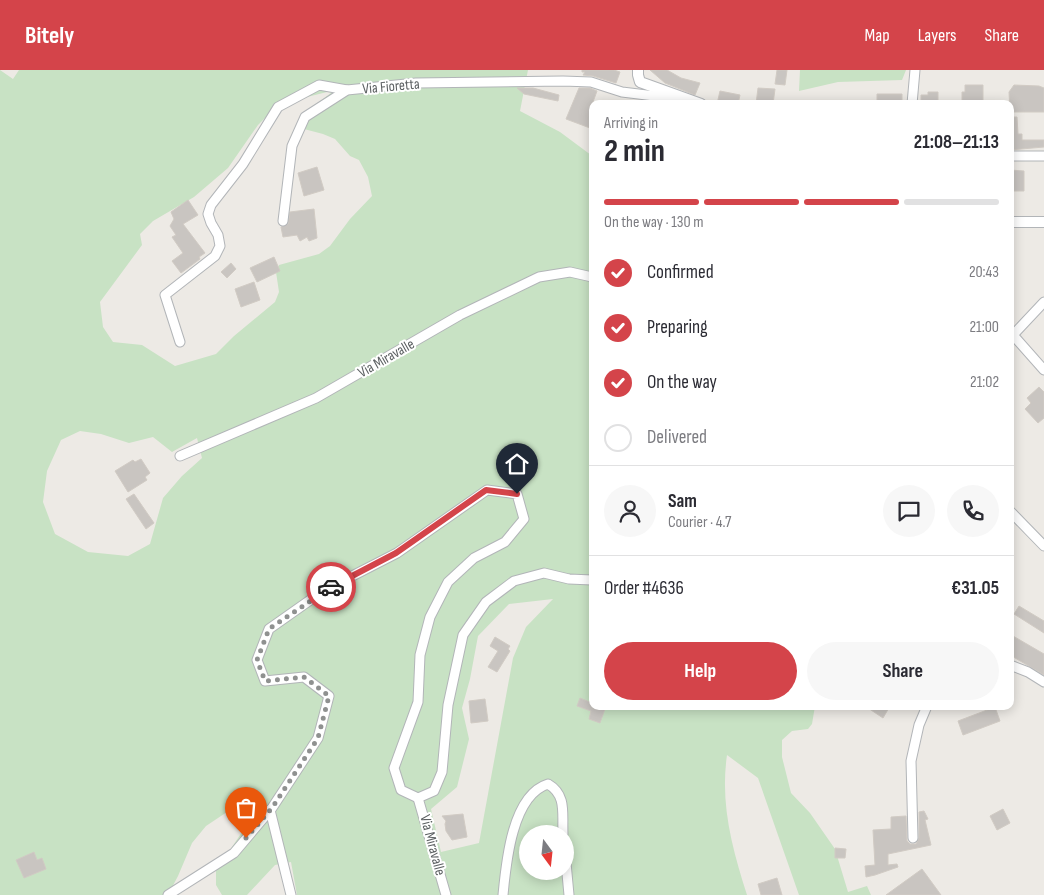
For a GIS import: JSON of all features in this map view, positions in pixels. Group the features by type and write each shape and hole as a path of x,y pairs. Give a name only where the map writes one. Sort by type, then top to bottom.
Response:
{"street":[{"path":"638,70 640,82 690,100"},
{"path":"912,100 915,70"},
{"name":"Via Fioretta","path":"283,221 292,146 305,118 347,90 416,83 564,80 590,82 622,92 671,98 681,97"},
{"path":"180,342 165,295 215,256 220,246 218,235 210,223 208,214 212,205 243,164 278,107 319,85 347,90"},
{"path":"1014,156 1044,156"},
{"path":"1014,222 1044,222"},
{"name":"Via Miravalle","path":"180,456 316,398 460,315 539,277 570,272 589,276"},
{"path":"1014,334 1044,302"},
{"path":"1014,336 1044,370"},
{"path":"168,895 234,853 270,810 318,738 329,696 304,677 265,681 257,660 269,629 323,591 396,553 486,490 517,494 524,519 505,542 474,558 448,582 430,617 420,655 418,702 394,768 401,790 418,798"},
{"path":"1014,515 1044,546"},
{"name":"Via Miravalle","path":"446,895 418,798 434,791 442,772 448,705 463,635 486,602 514,581 544,573 569,579 589,580"},
{"path":"1014,667 1028,672 1044,682"},
{"path":"913,838 910,761 919,725 925,710"},
{"path":"503,895 506,860 518,816 538,787 548,784 555,788 562,798 564,825"},
{"path":"270,810 291,895"},
{"path":"568,880 569,895"}],"green space":[{"path":"0,70 13,79 19,70 528,70 520,111 560,132 589,154 589,710 814,710 812,724 808,729 792,731 782,740 782,757 791,793 810,813 835,849 848,892 867,886 871,895 799,895 758,778 727,755 725,773 726,808 732,843 747,895 297,895 291,862 275,865 247,895 222,895 216,885 216,871 248,823 243,813 227,812 206,826 192,843 168,895 0,895","holes":["335,90 300,116 304,129 335,139 350,156 359,160 368,177 372,196 350,219 330,246 319,254 279,265 276,272 279,292 275,302 234,336 216,354 175,366 142,345 113,342 103,327 100,302 142,245 140,234 153,221 194,197 228,168 258,125 279,104","80,431 101,434 129,443 153,437 172,452 197,438 202,458 182,476 163,498 150,544 128,556 88,552 55,534 43,502 47,471 61,440","553,599 526,627 513,658 479,843 441,852 431,809 457,787 469,739 462,708 470,679 478,636 509,604"]},
{"path":"800,70 906,70 902,80 838,82 799,91"}],"building":[{"path":"582,70 614,70 620,72 616,83 583,75 585,72 582,72"},
{"path":"650,70 667,70 681,78 700,83 695,95 665,83"},
{"path":"777,70 787,70 785,85 775,84"},
{"path":"965,85 983,85 983,100 962,100 962,92 965,92"},
{"path":"1014,85 1044,88 1044,112 1014,112 1014,100 1009,100 1009,92"},
{"path":"517,88 533,88 559,95 558,101 524,94"},
{"path":"579,88 590,88 597,91 594,100 589,100 589,128 566,119"},
{"path":"758,88 775,89 774,100 756,100"},
{"path":"720,91 740,95 739,100 718,100"},
{"path":"928,92 938,92 938,100 921,100 921,95 928,95"},
{"path":"877,94 902,94 902,100 877,100"},
{"path":"1014,117 1017,117 1018,134 1022,134 1022,140 1044,140 1044,147 1014,150"},
{"path":"317,167 324,190 304,196 298,173"},
{"path":"1014,170 1024,171 1024,191 1014,191"},
{"path":"188,200 198,215 183,224 205,253 181,273 172,261 183,253 172,237 176,235 170,226 174,219 171,212"},
{"path":"314,209 317,238 309,241 307,237 300,241 297,235 283,237 281,227 288,224 290,212"},
{"path":"274,257 280,271 257,282 250,268"},
{"path":"231,263 236,269 227,278 221,272"},
{"path":"254,282 260,300 241,307 235,289"},
{"path":"1039,387 1044,392 1044,418 1038,423 1025,409 1031,403 1027,398"},
{"path":"141,459 150,473 145,477 147,480 128,492 115,471 133,460 135,462"},
{"path":"134,494 154,523 146,529 126,499"},
{"path":"1019,606 1044,621 1044,633 1014,614"},
{"path":"495,637 510,646 508,649 510,651 497,672 488,667 498,651 490,646"},
{"path":"1014,637 1044,654 1044,675 1014,657"},
{"path":"580,698 589,702 589,710 605,710 600,723 589,719 591,711 577,706"},
{"path":"485,699 488,721 471,723 469,701"},
{"path":"871,710 888,710 883,718"},
{"path":"987,710 996,710 1000,721 963,735 958,721"},
{"path":"1003,809 1010,823 997,830 990,816"},
{"path":"924,811 928,819 925,820 931,845 888,854 888,865 897,864 898,867 866,877 865,866 875,865 873,830 891,829 891,817 906,816 907,841 910,844 916,844 919,838 919,812"},
{"path":"463,814 467,837 452,840 446,831 446,821 442,816"},
{"path":"835,848 846,849 845,858 835,858"},
{"path":"34,852 37,860 42,858 46,869 24,878 16,860"},
{"path":"922,869 941,895 886,895"},
{"path":"777,878 782,895 761,895 758,884"}],"way so far":[{"path":"246,838 272,808 318,738 329,696 304,677 265,681 257,660 269,629 331,587"}],"route":[{"path":"331,587 396,553 486,490 517,494"}]}
